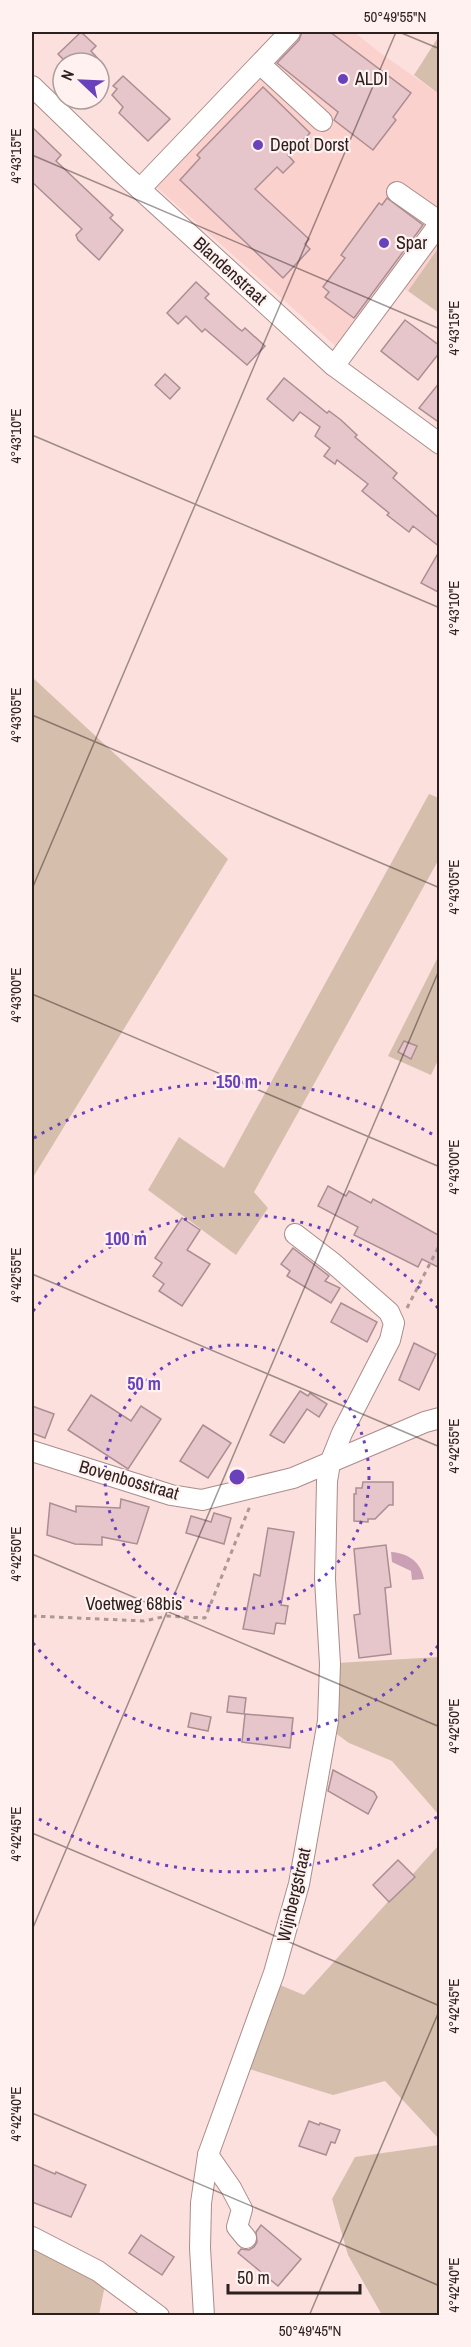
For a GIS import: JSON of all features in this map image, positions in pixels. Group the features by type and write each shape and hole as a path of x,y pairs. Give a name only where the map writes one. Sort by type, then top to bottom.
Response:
{"street":[{"path":"140,189 290,32"},
{"path":"260,64 322,121"},
{"name":"Blandenstraat","path":"32,86 140,189 334,366 440,444"},
{"path":"334,366 440,222 397,192"},
{"path":"295,1234 333,1263 389,1312 394,1323 390,1340 342,1433 330,1463"},
{"name":"Bovenbosstraat","path":"32,1450 171,1495 202,1500 293,1478 425,1422 440,1418"},
{"name":"Wijnbergstraat","path":"204,2316 200,2248 201,2203 208,2155 274,1973 299,1884 328,1721 330,1664 325,1579 327,1481 330,1463"},
{"path":"208,2155 231,2188 242,2209 237,2227 246,2238"},
{"path":"32,2237 98,2271 159,2316"}],"path":[{"path":"394,1323 404,1314 440,1244"},
{"name":"Voetweg 68bis","path":"32,1616 144,1621 167,1616 205,1618 257,1488"}],"shaded area":[{"path":"276,32 354,32 439,94 439,247 408,291 401,287 349,358 144,176"},
{"path":"439,36 440,94 414,75"},
{"path":"439,247 440,313 408,291"},
{"path":"32,677 228,859 32,1179"},
{"path":"429,794 439,798 439,859 254,1192 268,1208 236,1255 148,1190 179,1137 224,1168"},
{"path":"439,955 439,1058 431,1075 388,1056"},
{"path":"391,1552 408,1556 417,1563 424,1579 412,1580 411,1571 392,1562"},
{"path":"439,1657 439,1815 392,1761 349,1743 334,1732 337,1663"},
{"path":"439,1845 439,2139 385,2081 333,2095 246,2068 280,1985 304,1995"},
{"path":"439,2145 439,2315 382,2315 348,2255 332,2199 355,2157"},
{"path":"32,2243 105,2285 99,2315 32,2315"}],"building":[{"path":"81,32 96,46 91,51 61,51"},
{"name":"ALDI","path":"302,32 330,32 411,93 393,117 396,120 373,150 334,120 338,112 277,63 299,40"},
{"path":"123,76 170,119 148,141 119,113 123,107 112,95 117,89 113,86"},
{"path":"263,87 310,133 288,155 294,162 283,173 277,167 255,189 309,239 305,244 310,249 283,278 180,180 200,158 197,155"},
{"path":"32,127 61,155 56,161 113,215 110,218 123,230 99,260 78,240 76,235 82,229 32,182"},
{"path":"387,198 423,225 354,318 325,297 329,292 323,287 345,258 341,255 379,203 382,205"},
{"path":"196,282 209,294 205,298 238,328 242,331 245,328 265,346 247,365 205,329 202,332 186,316 178,324 167,313"},
{"path":"405,320 440,346 440,352 418,380 381,351"},
{"path":"165,374 180,388 170,399 155,385"},
{"path":"284,378 327,413 329,411 341,420 357,435 355,437 397,473 393,478 440,519 440,547 413,526 409,532 387,515 389,513 362,491 368,484 337,460 335,464 324,456 330,448 315,436 320,427 300,412 293,421 267,399"},
{"path":"440,382 440,423 419,408"},
{"path":"440,550 440,593 421,583"},
{"path":"404,1041 417,1046 411,1059 398,1052"},
{"path":"328,1186 346,1196 349,1191 371,1203 373,1199 440,1236 440,1268 422,1259 418,1267 354,1235 358,1227 318,1206"},
{"path":"182,1218 200,1230 187,1250 210,1264 182,1306 159,1291 164,1284 153,1276 162,1263 155,1258"},
{"path":"293,1248 329,1276 325,1281 340,1288 331,1303 287,1276 290,1271 281,1264"},
{"path":"341,1303 377,1322 367,1342 331,1322"},
{"path":"414,1343 436,1354 419,1390 399,1380"},
{"path":"300,1391 308,1396 310,1393 327,1404 319,1417 307,1409 284,1443 270,1435"},
{"path":"91,1395 131,1421 141,1406 161,1419 128,1469 68,1430"},
{"path":"32,1406 54,1414 45,1438 32,1433"},
{"path":"203,1425 231,1443 208,1478 180,1461"},
{"path":"363,1482 393,1482 393,1505 389,1505 375,1519 368,1519 368,1522 354,1521 354,1494 356,1494 356,1488 362,1488"},
{"path":"121,1499 149,1507 137,1544 102,1537 102,1545 75,1544 47,1535 50,1503 76,1512 76,1506 120,1508"},
{"path":"214,1513 231,1518 224,1544 186,1533 191,1516 211,1522"},
{"path":"268,1528 294,1532 281,1605 288,1606 285,1624 276,1623 274,1634 243,1629 254,1574 260,1576"},
{"path":"386,1545 391,1587 385,1588 391,1654 359,1658 354,1615 360,1614 354,1549"},
{"path":"229,1696 246,1698 244,1714 227,1712"},
{"path":"191,1713 211,1717 208,1731 188,1727"},
{"path":"245,1714 293,1718 290,1748 242,1742"},
{"path":"333,1770 374,1792 377,1797 368,1814 328,1791"},
{"path":"398,1860 415,1877 389,1902 373,1885"},
{"path":"309,2121 340,2130 335,2143 331,2142 326,2155 299,2146"},
{"path":"32,2164 86,2185 71,2217 32,2202"},
{"path":"261,2225 301,2259 278,2286 238,2253 241,2249 249,2250 254,2247 257,2242 256,2232"},
{"path":"141,2235 174,2257 162,2275 129,2253"}],"place":[{"name":"ALDI","path":"343,79"},
{"name":"Depot Dorst","path":"258,145"},
{"name":"Spar","path":"384,243"}]}
